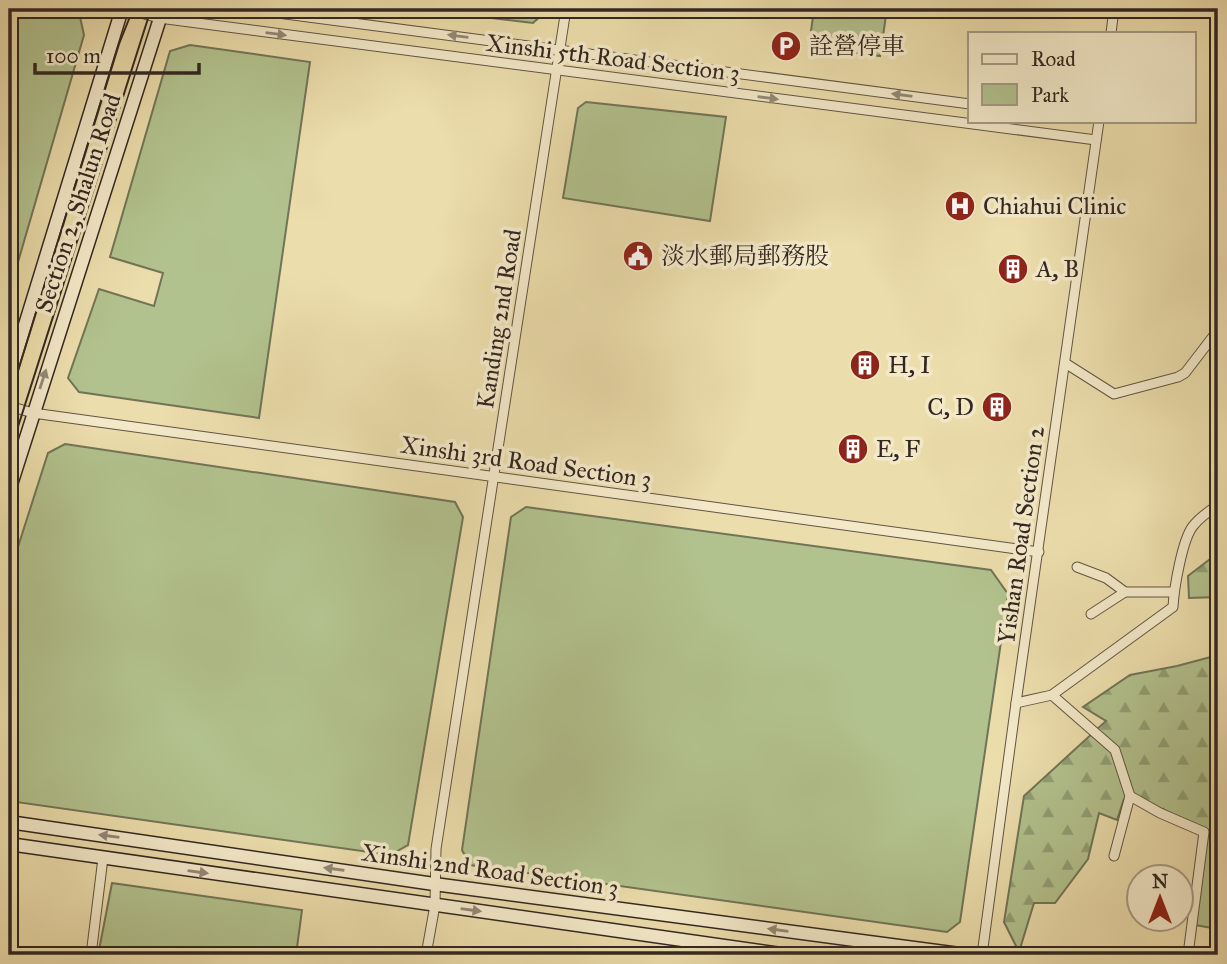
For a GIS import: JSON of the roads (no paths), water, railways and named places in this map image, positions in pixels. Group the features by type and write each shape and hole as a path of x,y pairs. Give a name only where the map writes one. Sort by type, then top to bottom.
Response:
{"street":[{"name":"Xinshi 5th Road Section 3","path":"124,9 557,71 1096,140"},
{"name":"Section 2, Shalun Road","path":"9,377 124,9"},
{"name":"Xinshi 5th Road Section 3","path":"247,9 968,104"},
{"name":"Kanding 2nd Road","path":"426,955 435,905 436,849 566,9"},
{"path":"1111,32 1114,9"},
{"name":"Section 2, Shalun Road","path":"9,491 161,14"},
{"name":"Yishan Road Section 2","path":"982,955 1097,122"},
{"path":"1065,363 1114,394 1185,373 1218,330"},
{"name":"Xinshi 3rd Road Section 3","path":"9,406 33,413 1039,552"},
{"path":"1016,703 1052,695 1173,607 1174,592 1190,529 1205,513 1218,505"},
{"path":"1077,567 1106,578 1125,592"},
{"path":"1091,614 1125,592 1174,592"},
{"path":"1052,695 1115,750 1130,796 1114,856"},
{"path":"1130,796 1160,813 1204,832 1189,947"},
{"name":"Xinshi 2nd Road Section 3","path":"9,822 434,884 967,955"},
{"name":"Xinshi 2nd Road Section 3","path":"9,844 766,954 788,955"},
{"path":"90,955 103,858"}],"tram line":[{"path":"9,400 119,44 133,9"},
{"path":"9,455 151,9"}],"place":[{"name":"詮營停車","path":"786,46"},
{"name":"Chiahui Clinic","path":"960,206"},
{"name":"淡水郵局郵務股","path":"638,256"},
{"name":"A, B","path":"1013,269"},
{"name":"H, I","path":"865,365"},
{"name":"C, D","path":"997,407"},
{"name":"E, F","path":"853,449"}]}
